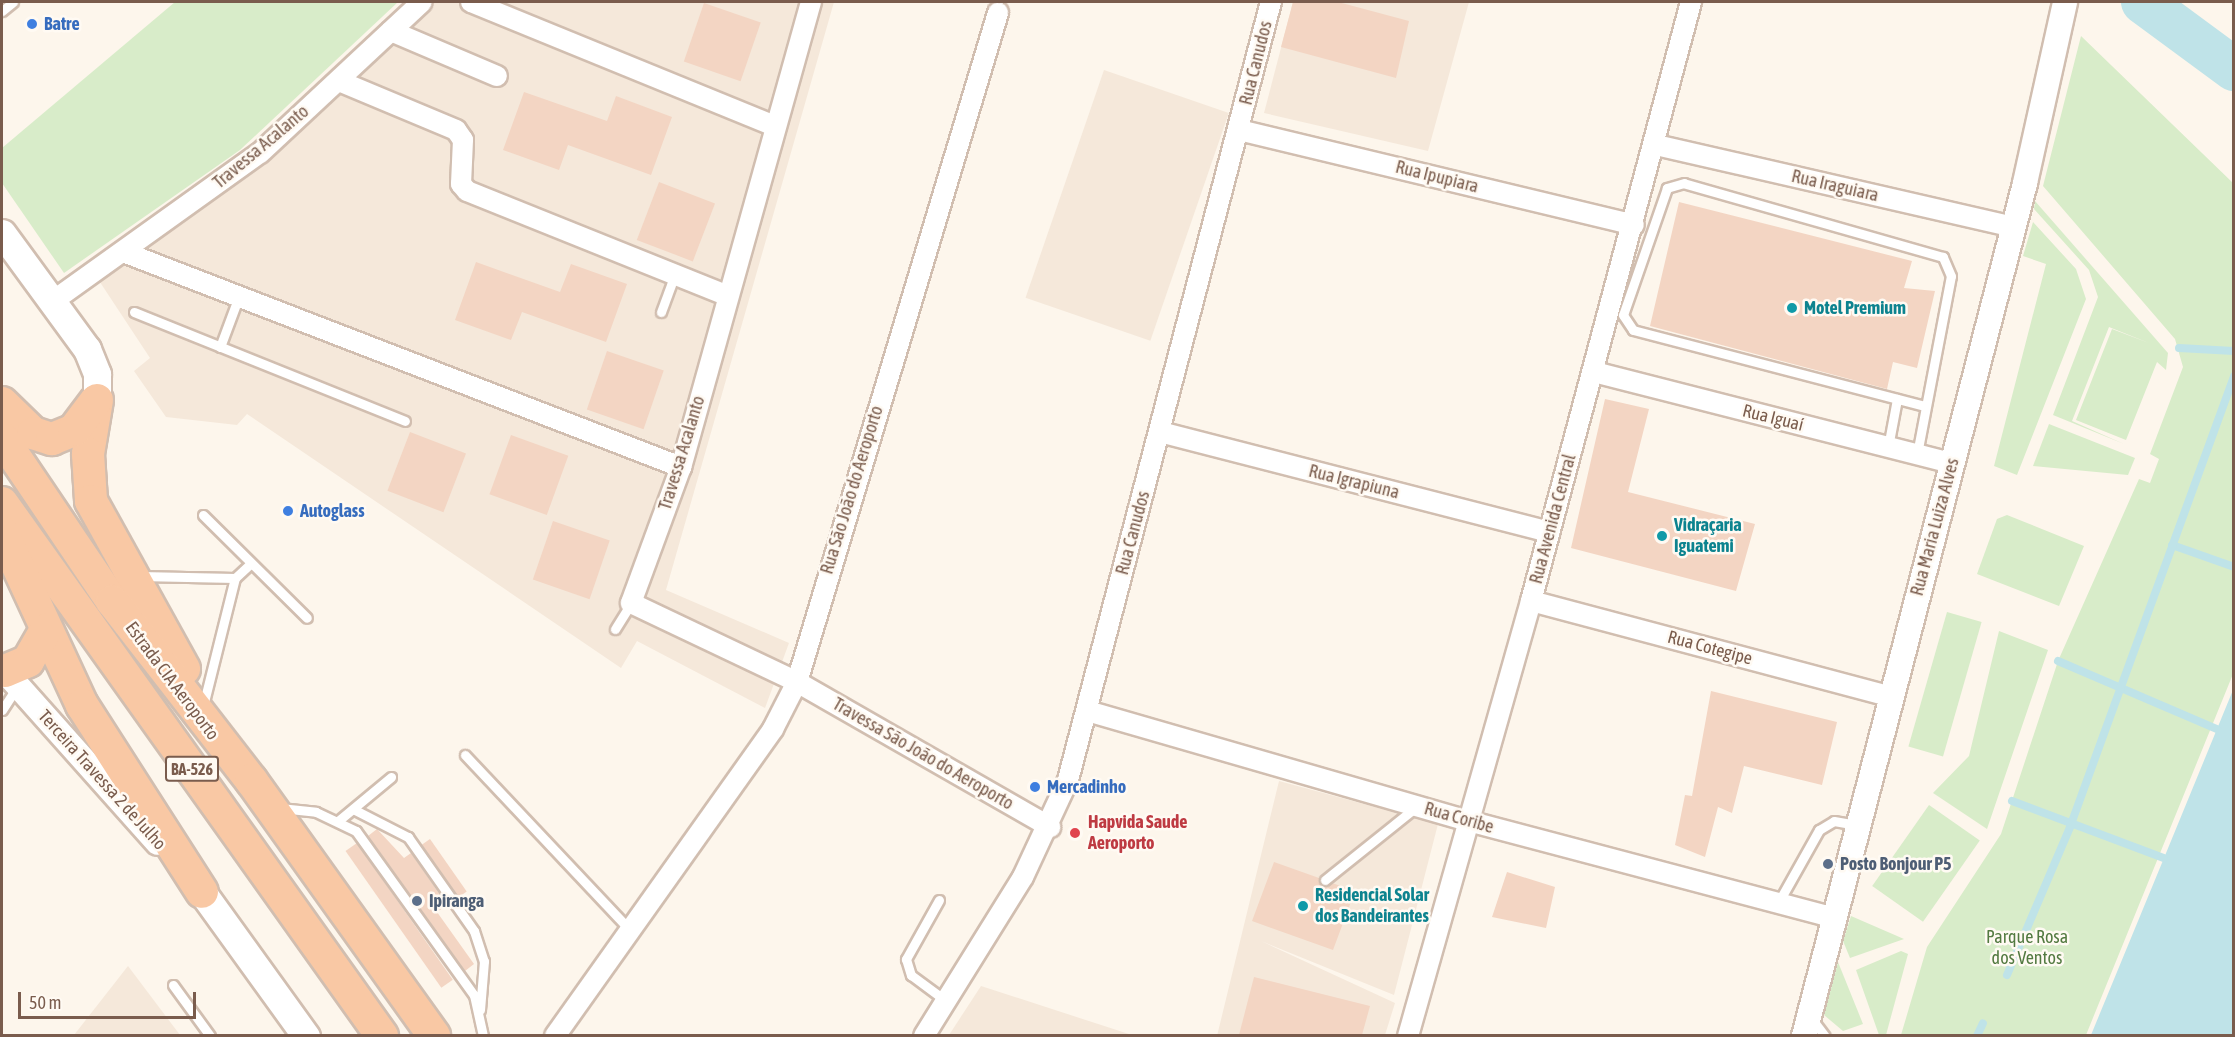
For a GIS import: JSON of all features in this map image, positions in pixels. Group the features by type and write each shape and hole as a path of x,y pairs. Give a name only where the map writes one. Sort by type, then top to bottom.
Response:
{"highway":[{"path":"2,403 33,433 52,439 74,430 97,400"},
{"path":"97,400 88,454 91,501 128,576 204,702 237,748 251,780"},
{"name":"Estrada CIA Aeroporto","path":"2,438 112,601 251,780 434,1035"},
{"name":"Estrada CIA Aeroporto","path":"2,502 382,1035"},
{"path":"2,532 82,705 202,892"},
{"path":"8,675 27,661 46,630"}],"main road":[{"path":"2,233 53,301 93,361 97,400"},
{"path":"202,892 306,1035"}],"street":[{"name":"Travessa Acalanto","path":"53,301 126,253 260,153 422,2"},
{"path":"471,2 773,124"},
{"name":"Travessa Acalanto","path":"632,603 681,467 773,124 811,2"},
{"name":"Rua Canudos","path":"924,1035 1050,827 1087,711 1271,2"},
{"name":"Rua Avenida Central","path":"1408,1035 1594,372 1656,145 1692,2"},
{"name":"Rua Maria Luiza Alves","path":"1806,1025 1889,696 2014,227 2063,9"},
{"name":"Rua São João do Aeroporto","path":"555,1035 773,729 797,682 998,13"},
{"path":"391,31 497,76"},
{"path":"339,81 456,130 463,140 461,184 467,191 726,295"},
{"name":"Rua Ipupiara","path":"1239,130 1634,225"},
{"name":"Rua Iraguiara","path":"1656,145 2014,227"},
{"path":"126,253 681,467"},
{"name":"Rua Iguaí","path":"1594,372 1952,463"},
{"name":"Rua Igrapiuna","path":"1160,432 1549,532"},
{"name":"Rua Cotegipe","path":"1531,601 1889,696"},
{"path":"632,603 797,682"},
{"name":"Terceira Travessa 2 de Julho","path":"8,675 202,892"},
{"name":"Travessa São João do Aeroporto","path":"797,682 1050,827"},
{"name":"Rua Coribe","path":"1087,711 1468,821 1834,918"}],"lane":[{"path":"2,12 13,2"},
{"path":"1917,454 1924,406 1950,276 1939,252 1684,183 1667,188 1623,315 1628,325 1924,406"},
{"path":"661,312 675,274"},
{"path":"220,346 239,296"},
{"path":"134,312 405,421"},
{"path":"1888,447 1897,399"},
{"path":"203,515 307,618"},
{"path":"204,702 235,578 250,564"},
{"path":"128,576 235,578"},
{"path":"615,629 632,603"},
{"path":"2,710 8,675"},
{"path":"465,755 630,930"},
{"path":"339,821 391,777"},
{"path":"1325,880 1417,806"},
{"path":"271,807 339,821 369,851 474,995 483,1035"},
{"path":"353,809 408,837 474,931 484,961 480,1016"},
{"path":"1778,903 1819,830 1834,821 1857,825"},
{"path":"939,900 906,959 911,975 946,1001"},
{"path":"173,985 210,1035"},
{"path":"1806,1025 1825,1035"}],"shaded area":[{"path":"408,2 834,2 666,590 789,643 765,708 637,641 621,668 247,414 237,425 166,417 134,371 150,358 90,267 246,163"},
{"path":"1293,2 1469,2 1428,151 1264,113"},
{"path":"1104,70 1229,113 1150,341 1026,298"},
{"name":"Residencial Solar dos Bandeirantes","path":"1279,781 1438,824 1394,995 1261,941 1395,1003 1385,1035 1217,1036"},
{"path":"128,966 180,1035 74,1035"},
{"path":"981,986 1132,1035 949,1035"}],"green space":[{"path":"175,2 398,2 240,150 64,273 2,183 2,148"},
{"name":"Parque Rosa dos Ventos","path":"2081,36 2233,183 2233,674 2086,1035 1901,1035 1927,947 2001,834 2058,661 2139,479 2150,483 2159,459 2150,454 2183,367 2175,339 2043,186"},
{"path":"2035,201 2168,353 2166,370 2157,362 2126,440 2076,420 2112,329 2149,343 2109,327 2072,421 2124,444 2053,415 2098,297 2089,270 2034,209"},
{"path":"2033,222 2076,269 2086,299 2017,475 1994,466 2046,264 2023,256"},
{"path":"2049,424 2135,458 2128,475 2033,466"},
{"path":"2007,515 2084,546 2059,606 1977,574 1997,519"},
{"path":"1947,612 1982,622 1943,756 1908,747"},
{"path":"1999,631 2048,650 1987,829 1933,793 1969,756"},
{"path":"1929,805 1980,841 1923,922 1872,886"},
{"path":"1851,916 1904,939 1850,958 1843,941"},
{"path":"1901,951 1908,954 1886,1035 1879,1035 1856,970"},
{"path":"1838,962 1863,1024 1843,1031 1824,1015"}],"water":[{"path":"2233,690 2233,1035 2091,1035 2164,858"}],"building":[{"path":"1293,2 1338,2 1409,21 1396,78 1281,47"},
{"path":"704,3 761,23 741,81 684,62"},
{"path":"524,92 607,121 616,96 672,117 651,175 568,145 559,170 503,150"},
{"path":"659,182 715,204 693,261 637,240"},
{"name":"Motel Premium","path":"1679,202 1912,261 1904,288 1935,291 1917,368 1893,362 1887,389 1650,326"},
{"path":"476,262 560,292 571,264 627,284 606,342 522,312 511,340 455,320"},
{"path":"607,351 664,371 644,429 587,410"},
{"name":"Vidraçaria Iguatemi","path":"1605,399 1649,409 1628,492 1755,524 1736,591 1571,548"},
{"path":"410,432 466,454 443,512 387,491"},
{"path":"511,435 568,456 547,515 489,494"},
{"path":"553,521 610,541 590,599 533,580"},
{"path":"1711,691 1837,722 1822,785 1744,766 1732,813 1718,807 1705,857 1675,845 1685,795 1692,796"},
{"path":"377,829 404,858 411,853 447,905 437,912 474,964 465,971 368,836"},
{"path":"430,839 467,891 459,897 422,845"},
{"path":"357,843 453,980 441,988 346,851"},
{"name":"Residencial Solar dos Bandeirantes","path":"1274,862 1319,878 1323,886 1332,883 1355,891 1333,950 1252,921"},
{"path":"1507,872 1555,887 1546,928 1492,917"},
{"path":"1254,977 1370,1006 1362,1035 1239,1035"}],"waterway":[{"path":"2143,2 2234,69"},
{"path":"2179,348 2234,351"},
{"path":"2007,975 2070,827 2234,376"},
{"path":"2172,545 2234,567"},
{"path":"2058,661 2217,729"},
{"path":"2012,801 2164,858"},
{"path":"1977,1036 1983,1023"}],"place":[{"name":"Batre","path":"32,24"},
{"name":"Motel Premium","path":"1792,308"},
{"name":"Autoglass","path":"288,511"},
{"name":"Vidraçaria Iguatemi","path":"1662,536"},
{"name":"Mercadinho","path":"1035,787"},
{"name":"Hapvida Saude Aeroporto","path":"1075,833"},
{"name":"Posto Bonjour P5","path":"1828,864"},
{"name":"Ipiranga","path":"417,901"},
{"name":"Residencial Solar dos Bandeirantes","path":"1303,906"}]}
